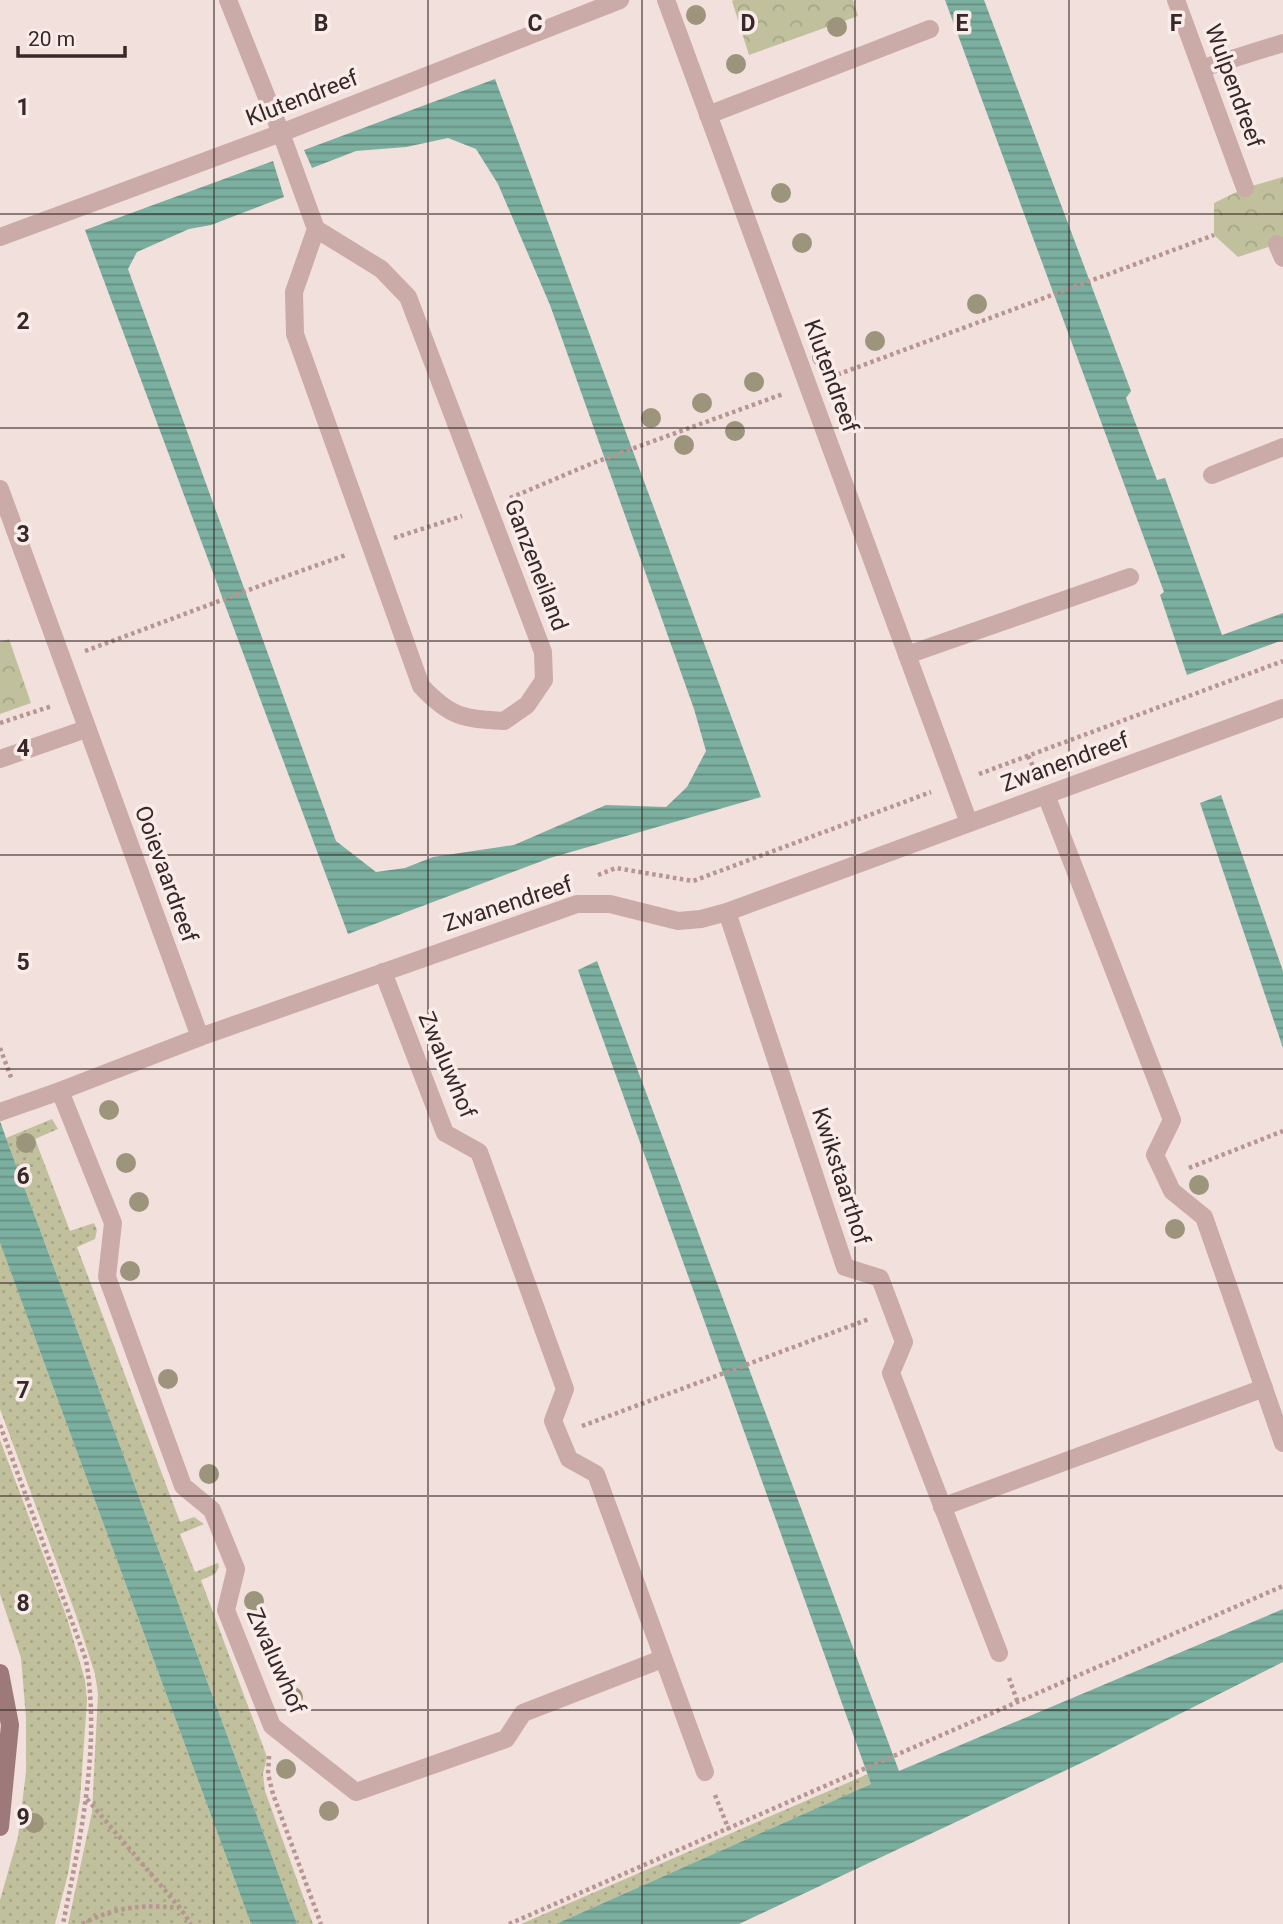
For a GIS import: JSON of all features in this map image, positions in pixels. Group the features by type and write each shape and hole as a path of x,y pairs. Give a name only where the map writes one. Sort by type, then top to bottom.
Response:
{"street":[{"path":"228,0 316,229"},
{"name":"Klutendreef","path":"0,237 281,133 620,0"},
{"name":"Klutendreef","path":"666,0 969,823"},
{"name":"Wulpendreef","path":"1176,0 1245,188"},
{"path":"708,115 930,29"},
{"path":"1202,68 1283,43"},
{"name":"Ganzeneiland","path":"316,229 381,269 408,297 488,507 543,652 544,680 527,705 504,721 469,719 439,706 421,686 295,334 294,292 316,229"},
{"path":"1212,475 1283,447"},
{"name":"Ooievaardreef","path":"0,489 200,1037"},
{"path":"907,655 1130,577"},
{"name":"Zwanendreef","path":"9,1108 200,1037 577,904 610,904 678,921 701,919 727,912 1283,708"},
{"path":"0,759 86,729"},
{"path":"1046,796 1172,1120 1156,1155 1172,1191 1204,1217 1283,1443"},
{"name":"Kwikstaarthof","path":"727,912 845,1267 880,1278 904,1342 891,1373 999,1653"},
{"name":"Zwaluwhof","path":"383,972 444,1133 479,1152 565,1390 553,1421 559,1435"},
{"name":"Zwaluwhof","path":"60,1091 113,1223 107,1277 183,1486 212,1510 236,1569 226,1610 272,1726 356,1792 506,1739 523,1713 662,1659"},
{"path":"942,1507 1264,1388"},
{"path":"559,1435 569,1459 596,1474 705,1772"},
{"path":"0,1672 10,1725 0,1828"}],"path":[{"path":"62,660 257,586 488,507 593,463 1214,235"},
{"path":"591,877 616,868 693,881 1283,661"},
{"path":"0,723 75,698"},
{"path":"0,1048 9,1108"},
{"path":"1166,1177 1283,1132"},
{"path":"559,1435 892,1310"},
{"path":"0,1425 86,1660 92,1694 87,1799 63,1924"},
{"path":"509,1924 1283,1586"},
{"path":"272,1726 268,1774 321,1924"},
{"path":"705,1772 729,1830"},
{"path":"87,1799 191,1924"},
{"path":"82,1924 105,1912 125,1908 156,1905 180,1908"}],"green space":[{"path":"853,0 858,16 749,55 732,1"},
{"path":"1283,177 1283,242 1238,257 1214,235 1214,203 1245,188"},
{"path":"9,639 31,703 0,714 0,642"},
{"path":"52,1119 58,1129 35,1139 70,1231 94,1223 97,1230 95,1239 77,1247 180,1522 194,1517 204,1524 180,1534 195,1572 218,1563 215,1574 201,1580 267,1757 263,1774 265,1791 313,1924 297,1924 6,1138"},
{"path":"0,1243 251,1924 68,1924 92,1812 98,1694 95,1674 76,1615 0,1409"},
{"path":"0,1440 67,1618 85,1680 87,1701 80,1799 68,1874 55,1924 0,1924 0,1900 18,1837 26,1772 26,1718 21,1658 0,1594"},
{"path":"868,1774 871,1784 556,1924 521,1924"}],"shaded area":[{"path":"945,0 984,0 1131,391 1126,398 1157,480 1165,478 1222,635 1283,613 1283,640 1187,675 1160,595 1164,592"},
{"path":"495,79 761,797 550,858 348,934 85,230 273,161 284,197 211,225 189,229 137,252 128,269 336,841 376,872 405,868 433,857 514,845 606,805 666,807 687,787 706,751 694,709 550,305 498,184 476,149 448,138 406,147 356,151 312,168 304,150"},
{"path":"1221,795 1283,971 1283,1048 1200,803"},
{"path":"597,961 899,1771 1283,1609 1283,1662 1094,1757 739,1924 556,1924 871,1784 578,970"},
{"path":"0,1121 297,1924 251,1924 0,1243"}]}
